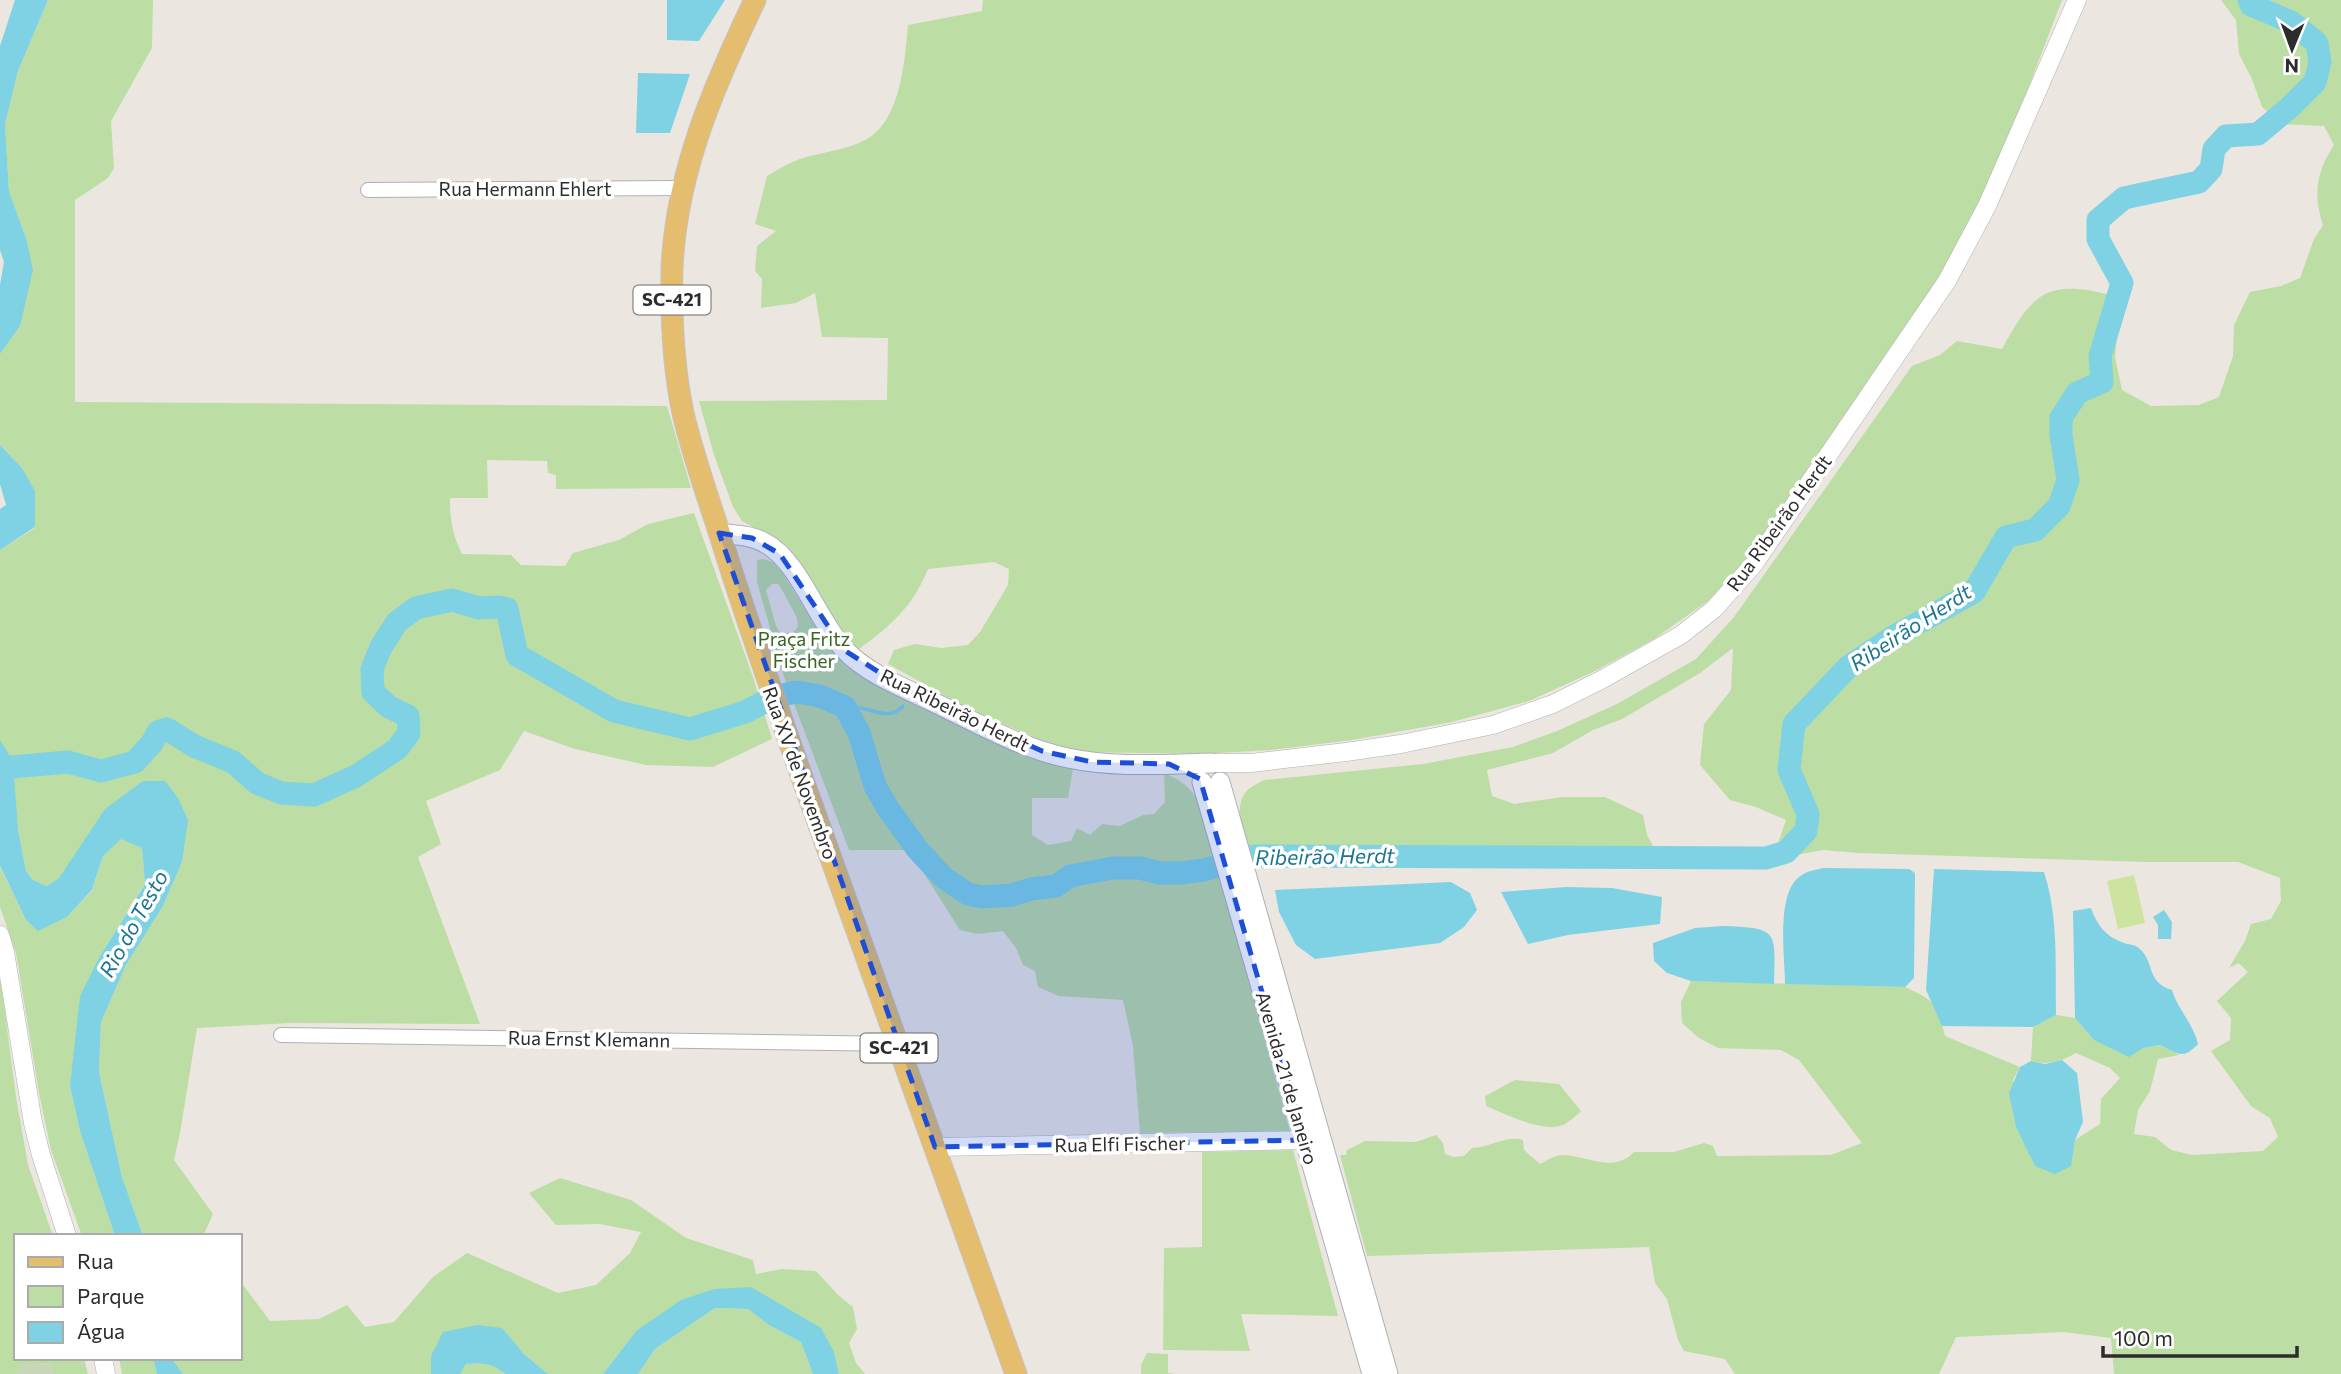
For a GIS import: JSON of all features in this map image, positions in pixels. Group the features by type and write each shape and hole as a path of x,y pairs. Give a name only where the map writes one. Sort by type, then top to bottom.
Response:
{"main road":[{"name":"Rua XV de Novembro","path":"755,0 713,94 682,188 672,271 674,352 683,411 764,674 1016,1374"},
{"name":"Rua Ribeirão Herdt","path":"719,533 752,538 766,543 780,554 844,650 907,690 1042,751 1092,762 1169,764 1211,777"},
{"name":"Avenida 21 de Janeiro","path":"1211,777 1388,1374"},
{"name":"Avenida 21 de Janeiro","path":"1237,872 1305,1140 1372,1374"}],"street":[{"name":"Rua Ribeirão Herdt","path":"1211,777 1251,763 1401,744 1457,733 1524,715 1553,704 1646,656 1681,635 1714,609 1754,564 1947,281 1987,206 2077,0"},
{"name":"Rua Hermann Ehlert","path":"368,190 682,188"},
{"path":"0,935 33,1123 65,1234"},
{"name":"Rua Ernst Klemann","path":"281,1035 898,1044"},
{"name":"Rua Elfi Fischer","path":"935,1147 1305,1140"}],"highlighted area":[{"path":"719,533 752,538 780,554 844,650 907,690 1042,751 1092,762 1169,764 1200,779 1305,1140 935,1147"}],"green space":[{"path":"48,0 153,0 152,48 111,121 114,168 108,178 75,200 75,402 667,406 691,488 556,489 556,475 548,473 547,461 487,460 488,498 450,498 451,520 456,540 462,554 511,555 521,565 565,566 573,553 619,540 648,524 694,513 753,677 772,739 713,767 646,765 575,749 524,731 500,770 426,801 441,844 418,857 480,1024 290,1023 197,1028 174,1160 213,1214 204,1234 142,1234 122,1177 99,1072 101,1022 126,965 163,906 182,862 178,798 78,852 59,878 47,886 33,880 26,871 0,740 0,550 35,528 22,468 0,445 0,354 20,326 26,238 9,193 5,124 18,71"},
{"path":"983,0 2062,0 2004,151 1956,249 1893,349 1759,548 1708,601 1654,639 1593,672 1529,701 1452,722 1352,740 1271,750 1201,754 1079,752 1040,740 971,710 888,664 894,650 915,644 941,648 968,645 980,632 1008,585 1009,569 994,562 928,569 908,605 859,649 849,640 786,545 742,521 733,507 714,455 699,401 887,400 888,338 822,337 815,293 796,303 761,308 762,279 755,271 757,246 776,231 755,224 767,176 800,159 860,143 878,130 894,104 899,88 908,25 982,11"},
{"path":"2221,0 2341,0 2341,1374 2114,1374 2111,1338 2064,1332 1956,1337 1939,1374 1735,1374 1725,1359 1684,1351 1678,1340 1667,1299 1655,1283 1649,1247 1367,1256 1340,1155 1346,1155 1347,1150 1365,1141 1416,1142 1436,1135 1443,1143 1445,1154 1454,1157 1464,1156 1472,1148 1516,1139 1523,1140 1524,1150 1540,1164 1560,1155 1598,1162 1617,1162 1634,1152 1674,1152 1704,1143 1713,1146 1717,1156 1831,1155 1862,1143 1799,1060 1781,1050 1718,1048 1699,1038 1682,1023 1681,1002 1691,981 1905,987 1923,996 1936,1009 1945,1036 2020,1067 2013,1080 2028,1150 2035,1166 2073,1151 2075,1140 2100,1124 2101,1099 2120,1078 2110,1068 2076,1053 2054,1062 2031,1061 2033,1027 2056,1015 2075,1018 2094,1040 2143,1048 2160,1045 2179,1055 2158,1059 2150,1091 2138,1110 2134,1134 2155,1137 2171,1150 2192,1155 2263,1151 2278,1137 2270,1118 2251,1106 2211,1051 2230,1040 2231,1018 2217,1001 2248,972 2239,963 2229,968 2245,941 2251,924 2271,919 2281,901 2280,878 2238,862 2148,862 1823,850 1779,858 1776,849 1786,820 1756,807 1730,800 1700,765 1704,724 1731,690 1733,648 1700,673 1622,719 1593,730 1553,753 1487,770 1492,796 1514,804 1563,797 1605,797 1643,815 1647,835 1658,855 1647,864 1622,864 1619,856 1490,856 1459,864 1373,866 1330,860 1253,867 1240,815 1244,795 1264,780 1423,764 1513,747 1617,704 1696,659 1734,617 1912,366 1940,355 1957,341 2002,349 2024,313 2045,294 2074,289 2115,296 2119,311 2115,358 2122,390 2151,406 2199,405 2219,397 2233,356 2234,325 2250,292 2281,286 2300,278 2314,239 2323,225 2318,204 2318,184 2323,165 2334,145 2324,126 2283,124 2262,107 2239,54 2236,20"},
{"name":"Praça Fritz Fischer","path":"757,560 773,562 781,571 821,635 847,667 907,699 1073,769 1068,798 1032,798 1032,835 1048,845 1071,841 1077,828 1090,835 1102,824 1120,826 1143,815 1154,814 1165,802 1164,773 1189,788 1199,803 1290,1131 1140,1133 1133,1046 1123,1000 1059,996 1038,987 1035,971 1023,965 1016,948 1003,931 978,934 960,930 909,850 849,850 784,677 757,582","holes":["772,584 778,584 797,618 798,627 793,632 781,634 776,626 766,590"]},
{"path":"121,838 142,848 145,883 100,956 70,1086 80,1131 114,1234 81,1234 51,1150 16,953 0,907 0,867 26,920 38,930 67,917 92,891 103,856"},
{"path":"2134,875 2145,923 2118,929 2107,881"},
{"path":"0,974 28,1165 52,1234 14,1234 14,1360 84,1360 88,1374 53,1374 49,1364 22,1366 17,1374 0,1374"},
{"path":"1515,1080 1559,1084 1581,1111 1563,1125 1544,1127 1524,1122 1486,1106 1485,1096"},
{"path":"1293,1150 1338,1316 1241,1314 1250,1351 1163,1350 1164,1248 1202,1247 1202,1152"},
{"path":"560,1178 631,1200 686,1238 753,1260 756,1274 782,1269 816,1271 853,1307 857,1329 849,1343 856,1363 865,1374 839,1374 834,1352 751,1287 636,1331 603,1374 548,1374 524,1354 502,1329 431,1356 431,1374 183,1374 171,1360 242,1360 242,1284 270,1321 319,1319 347,1305 365,1327 394,1322 433,1277 467,1253 558,1293 596,1285 630,1253 641,1232 600,1224 556,1225 529,1193"},
{"path":"715,1308 748,1309 769,1325 801,1342 813,1374 638,1374 655,1349"},
{"path":"1147,1353 1168,1354 1168,1373 1176,1374 1141,1374 1141,1365"},
{"path":"119,1360 154,1360 157,1374 122,1374"},
{"path":"483,1363 496,1366 505,1374 460,1374 466,1364"},
{"path":"49,1364 53,1374 17,1374 22,1366"}],"water":[{"path":"15,0 48,0 18,71 5,124 9,192 26,238 33,270 20,326 0,354 0,285 4,262 0,250 0,46"},
{"path":"667,0 725,0 699,41 667,40"},
{"path":"638,73 690,74 670,133 636,133"},
{"path":"0,445 22,468 35,491 35,527 0,550 0,509 6,505 0,484"},
{"name":"Rio do Testo","path":"0,740 13,761 18,830 26,871 33,880 47,886 59,878 105,809 143,781 165,781 178,798 188,820 182,862 163,906 126,965 101,1022 99,1072 122,1177 142,1234 114,1234 80,1131 70,1086 80,996 100,956 145,884 142,848 121,839 103,856 92,890 67,917 38,931 26,920 0,866"},
{"path":"1823,868 1909,869 1915,873 1914,978 1905,987 1785,984 1783,925 1788,895 1802,875"},
{"path":"1934,869 2044,872 2054,925 2056,1015 2033,1027 1942,1026 1926,990"},
{"path":"1451,882 1470,893 1477,910 1464,927 1440,943 1315,959 1296,945 1279,912 1275,890"},
{"path":"1566,887 1612,888 1662,897 1660,924 1568,935 1528,944 1501,892"},
{"path":"2091,908 2103,930 2112,937 2140,949 2148,960 2154,977 2164,987 2172,990 2198,1044 2188,1052 2176,1053 2160,1045 2143,1048 2129,1057 2094,1040 2075,1018 2073,911"},
{"path":"2164,910 2172,922 2171,939 2158,939 2158,925 2153,917"},
{"path":"1724,926 1756,929 1770,936 1774,953 1774,984 1691,981 1667,973 1654,961 1653,943 1695,928"},
{"path":"2062,1060 2077,1073 2083,1122 2075,1140 2071,1166 2055,1174 2035,1166 2016,1127 2009,1093 2020,1067 2031,1061 2045,1064"},
{"path":"751,1287 821,1328 834,1352 839,1374 813,1374 801,1342 769,1325 748,1309 715,1308 655,1349 638,1374 603,1374 636,1331 681,1300 714,1289"},
{"path":"477,1325 502,1328 524,1354 548,1374 505,1374 491,1365 477,1363 466,1364 460,1374 431,1374 431,1356 443,1332"},
{"path":"154,1360 172,1360 183,1374 157,1374"}],"waterway":[{"name":"Ribeirão Herdt","path":"0,768 68,762 101,771 135,762 158,732 167,729 194,746 233,762 257,783 281,793 314,795 356,776 397,749 409,733 408,716 389,707 373,692 372,669 381,647 397,622 416,608 452,600 479,608 507,609 517,655 614,711 690,729 745,712 776,696 797,692 820,696 845,707 859,733 875,786 918,850 944,878 968,894 983,897 1012,895 1056,886 1070,876 1113,868 1180,873 1204,870 1254,856 1766,858 1786,852 1806,831 1808,814 1789,770 1794,724 1849,666 1893,637 1974,592 2006,537 2035,530 2059,506 2068,480 2061,418 2077,393 2102,382 2100,356 2122,283 2098,239 2098,220 2124,198 2199,182 2211,169 2214,149 2226,136 2258,134 2315,82 2320,62 2317,43 2291,22 2251,5 2249,0"},
{"path":"845,707 891,713 903,706"}]}
